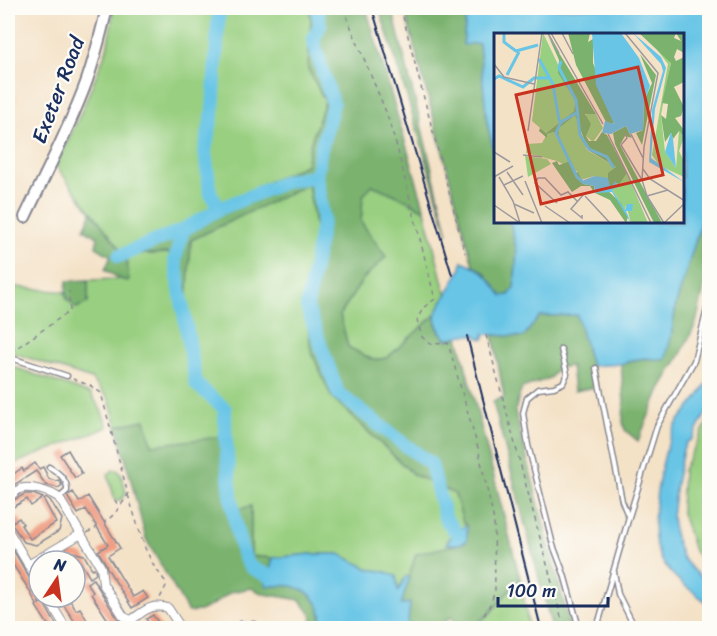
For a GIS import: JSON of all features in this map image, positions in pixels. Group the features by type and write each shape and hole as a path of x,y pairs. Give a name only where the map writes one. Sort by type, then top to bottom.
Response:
{"street":[{"name":"Exeter Road","path":"25,217 86,84 107,8"},
{"path":"8,497 26,487 50,492 59,498 101,567 103,584 124,617 131,620 152,606 158,606 168,608 182,628"},
{"path":"8,530 27,563"},
{"path":"57,549 82,535"},
{"path":"54,609 66,628"}],"lane":[{"path":"597,628 657,426 694,361 710,297"},
{"path":"561,349 567,374 563,383 538,389 527,398 523,413 528,445 553,545 564,574 579,628"},
{"path":"8,357 67,376"},
{"path":"596,368 622,501 629,517"},
{"path":"49,467 59,473 68,486 68,491 59,498"},
{"path":"59,473 62,468"},
{"path":"614,571 618,594 635,628"},
{"path":"244,627 254,624 260,628"}],"path":[{"path":"343,8 386,112 410,192 435,299 423,308 417,320 422,337 430,344 448,343 478,448 494,521 495,590 491,603 477,628"},
{"path":"401,8 416,73 465,253"},
{"path":"8,357 10,353 70,311 69,291"},
{"path":"486,335 564,628"},
{"path":"67,376 91,386 100,393 145,548 165,581 166,586 158,606"},
{"path":"104,522 109,520 128,494"},
{"path":"115,500 119,508"},
{"path":"82,535 97,527"}],"green space":[{"path":"114,8 309,8 311,20 308,69 325,101 306,165 213,207 173,232 121,251 56,166 107,49"},
{"path":"309,8 366,8 425,210 372,185 363,196 361,222 386,257 363,279 340,315 348,347 373,360 387,358 435,315 438,329 447,340 458,337 520,578 489,614 470,628 454,628 455,622 450,617 440,628 407,628 410,603 400,606 416,554 466,541 467,526 463,522 455,494 413,474 331,396 311,351 306,308 317,237 308,184 191,240 186,319 169,253 126,255 129,281 120,279 105,270 111,256 96,247 98,237 84,229 92,212 122,251 173,232 213,207 306,165 325,101 308,69 311,20"},
{"path":"379,8 392,8 448,234 400,73"},
{"path":"404,8 467,8 463,44 479,43 487,122 494,152 494,224 510,224 517,252 514,289 509,295 502,296 484,272 473,265"},
{"path":"308,184 317,237 306,308 362,426 413,474 455,494 463,522 467,526 455,531 446,544 459,544 416,555 409,578 405,578 398,593 386,572 369,569 339,554 251,557 251,506 231,512 152,445 145,420 117,426 109,399 91,379 8,351 8,286 65,292 67,300 88,302 88,280 128,281 126,255 169,253 185,316 191,240"},
{"path":"371,184 425,210 447,293 435,315 387,358 373,360 348,347 340,315 363,279 386,257 361,222 363,196"},
{"path":"709,198 709,267 696,323 660,389 638,441 625,430 623,422 621,364 643,359 665,359 676,304"},
{"path":"88,280 88,303 76,308 67,296 67,281"},
{"path":"578,315 596,387 574,391 571,366 558,368 550,378 522,388 515,412 570,628 552,628 493,402 504,397 493,335 523,337 540,316"},
{"path":"8,365 91,394 108,427 8,466"},
{"path":"709,419 709,569 694,551 681,510 683,470"},
{"path":"145,420 152,445 227,436 231,511 251,506 251,556 273,558 265,580 267,586 299,588 306,591 316,601 321,614 320,628 313,628 311,614 300,600 264,594 251,588 231,592 200,611 188,612 146,539 117,426"},
{"path":"113,470 119,472 123,480 126,493 121,500 115,500 108,475"},
{"path":"520,578 529,628 470,628 489,615"}],"water":[{"path":"467,8 709,8 709,198 676,304 665,360 646,358 621,364 591,366 577,315 540,316 523,337 484,334 484,339 476,335 464,335 447,339 436,322 435,315 461,268 462,261 476,267 502,296 509,295 514,289 517,252 510,224 684,224 684,33 494,33 494,152 487,122 479,43 463,45"},
{"path":"709,379 709,408 692,439 686,443 683,450 672,517 675,537 682,557 709,583 709,604 669,571 660,557 654,529 660,472 670,439 678,421 697,399"},
{"path":"467,526 467,541 459,544 446,544 455,531"},
{"path":"339,554 369,569 396,576 398,591 406,576 409,578 401,605 410,603 407,628 320,628 319,607 306,591 292,586 267,586 264,580 270,571 273,558"}],"building":[{"path":"68,450 82,474 75,478 60,455"},
{"path":"35,463 39,469 43,467 49,479 59,480 62,485 58,488 46,485 36,471 8,489 8,478 22,468 24,471"},
{"path":"73,492 79,502 88,496 120,548 108,556 133,597 143,591 148,598 132,608 98,551 108,545 86,509 78,514 67,496"},
{"path":"25,494 43,498 31,506 27,499 10,509 8,503"},
{"path":"47,498 62,519 59,531 36,545 24,542 11,523 19,518 30,539 56,523 44,500"},
{"path":"8,541 27,574 27,587 8,557"},
{"path":"87,560 92,569 95,569 96,574 90,578 87,573"},
{"path":"93,579 124,628 101,628 110,623 91,594 93,592 87,583"},
{"path":"38,609 47,609 58,628 50,628"},
{"path":"66,609 81,609 88,622 79,628"},
{"path":"153,615 162,628 152,628 146,619"}],"waterway":[{"path":"219,8 213,111 205,151 210,192 219,209 287,181 316,176"},
{"path":"317,8 320,25 313,40 333,104 316,176 323,218 307,307 338,393 431,464 445,518 455,531"},
{"path":"219,209 183,230 175,260 196,384 225,409 231,493 239,540 244,557 251,567 267,575"},
{"path":"119,256 183,230"}],"railway":[{"path":"372,8 452,275"},
{"path":"467,336 541,628"}]}
